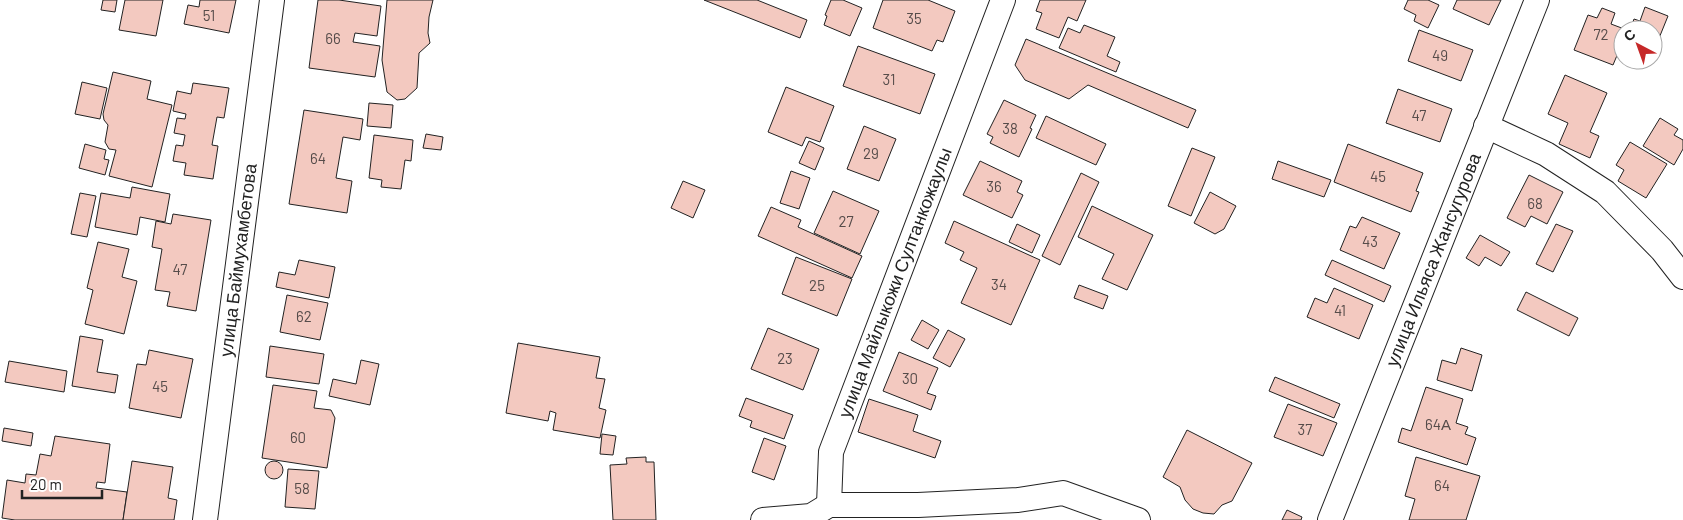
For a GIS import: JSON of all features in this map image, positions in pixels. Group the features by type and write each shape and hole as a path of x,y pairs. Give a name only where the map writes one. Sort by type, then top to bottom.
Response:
{"street":[{"name":"улица Баймухамбетова","path":"205,520 272,0"},
{"name":"улица Майлыкожи Султанкожаулы","path":"829,504 831,452 1003,0"},
{"name":"улица Ильяса Жансугурова","path":"1330,520 1537,0"},
{"path":"1486,126 1546,154 1605,192 1662,250 1683,277"},
{"path":"763,520 811,516 829,504 918,505 999,510 1018,500 1063,493 1138,520"}],"building":[{"path":"103,0 117,0 115,12 101,10"},
{"path":"125,0 163,0 156,36 119,30"},
{"path":"200,0 236,0 229,33 184,24 188,5 199,7"},
{"path":"318,0 339,0 381,6 377,36 355,33 353,42 380,46 375,77 309,68"},
{"path":"387,0 433,0 429,17 428,33 430,43 419,53 417,88 405,99 397,100 387,92 382,60"},
{"path":"704,0 757,0 807,20 800,38"},
{"path":"831,0 843,0 862,8 850,36 824,25 827,16 825,15"},
{"path":"883,0 928,0 955,11 943,42 937,40 932,51 873,28"},
{"path":"1040,0 1086,0 1077,21 1068,17 1059,38 1036,29 1042,13 1036,11"},
{"path":"1408,0 1428,0 1439,5 1428,28 1414,21 1416,15 1404,9"},
{"path":"1457,0 1501,0 1489,25 1453,9"},
{"path":"1645,7 1668,16 1663,28 1663,20 1640,20"},
{"path":"1602,8 1615,13 1611,24 1613,25 1613,65 1574,50 1588,15 1597,18"},
{"path":"1084,25 1115,37 1107,56 1120,62 1116,72 1059,48 1068,28 1080,33"},
{"path":"1419,30 1473,50 1461,81 1408,61"},
{"path":"1026,39 1196,110 1188,128 1088,85 1069,99 1025,80 1015,65"},
{"path":"858,46 935,74 920,114 843,86"},
{"path":"113,72 151,81 147,99 172,105 152,187 109,176 116,150 109,149 105,142 108,125 104,120 103,114"},
{"path":"1565,75 1607,93 1590,132 1599,136 1590,158 1559,144 1568,123 1548,114"},
{"path":"82,82 107,88 100,119 75,114"},
{"path":"193,83 229,88 224,118 217,117 212,145 218,146 213,179 184,175 186,163 173,161 176,145 183,146 185,135 174,133 177,118 185,119 186,114 173,111 177,91 191,94"},
{"path":"786,87 834,106 820,142 806,137 802,146 768,132"},
{"path":"1398,89 1452,109 1440,142 1386,123"},
{"path":"1004,100 1036,115 1030,128 1032,129 1019,157 990,143 993,137 987,134"},
{"path":"369,103 393,105 391,128 367,126"},
{"path":"304,110 363,119 360,140 343,137 336,178 352,181 347,213 289,204"},
{"path":"1046,116 1106,144 1096,165 1036,138"},
{"path":"1660,118 1678,129 1674,135 1683,140 1683,149 1674,165 1643,146"},
{"path":"864,126 896,139 879,181 847,169"},
{"path":"426,134 443,137 441,150 423,148"},
{"path":"374,135 413,140 411,161 405,160 401,189 381,187 382,180 369,178"},
{"path":"809,141 824,148 815,170 799,163"},
{"path":"1630,142 1667,164 1646,198 1618,181 1624,170 1616,165"},
{"path":"85,144 106,150 104,159 109,160 105,175 79,168"},
{"path":"1348,144 1423,173 1416,191 1419,192 1411,212 1334,182"},
{"path":"1192,148 1215,157 1191,216 1168,206"},
{"path":"980,161 1022,181 1017,192 1023,195 1012,218 963,195"},
{"path":"1278,161 1331,180 1324,197 1272,179"},
{"path":"791,171 810,178 799,209 780,203"},
{"path":"1081,173 1099,182 1060,265 1042,256"},
{"path":"1529,175 1563,192 1547,224 1531,216 1525,227 1507,218"},
{"path":"683,181 705,190 693,218 671,208"},
{"path":"132,187 170,194 165,222 140,217 137,235 95,227 101,193 130,198"},
{"path":"833,191 879,211 860,254 814,233"},
{"path":"1210,192 1236,206 1224,229 1215,234 1194,223"},
{"path":"80,193 96,196 87,237 71,234"},
{"path":"1092,206 1153,235 1127,290 1102,279 1114,254 1078,237"},
{"path":"771,207 801,220 798,227 862,256 852,278 758,236"},
{"path":"173,214 211,220 196,311 167,306 170,292 155,290 162,249 152,247 156,221 171,224"},
{"path":"1362,217 1400,233 1384,269 1340,250 1350,226 1356,228"},
{"path":"954,221 1040,260 1011,325 961,303 977,268 960,260 964,252 945,243"},
{"path":"1017,224 1040,235 1032,253 1009,242"},
{"path":"1556,224 1573,231 1553,272 1536,264"},
{"path":"1480,235 1510,252 1501,266 1485,257 1479,266 1466,258"},
{"path":"98,242 129,249 122,277 137,281 124,334 85,324 93,290 87,288"},
{"path":"796,257 852,279 837,316 782,294"},
{"path":"299,260 335,267 329,298 276,287 279,272 295,275"},
{"path":"1332,260 1391,286 1384,302 1325,275"},
{"path":"1079,285 1108,296 1103,309 1074,298"},
{"path":"1334,288 1373,305 1359,339 1307,317 1315,298 1327,303"},
{"path":"1526,292 1578,318 1569,336 1517,310"},
{"path":"287,295 328,303 320,340 280,332"},
{"path":"922,320 939,330 928,349 911,340"},
{"path":"768,328 819,349 803,390 751,369"},
{"path":"948,330 965,339 950,367 933,358"},
{"path":"80,336 103,340 97,372 118,375 115,393 72,386"},
{"path":"518,343 600,357 596,378 605,379 599,408 606,410 600,438 553,430 556,413 550,411 548,421 506,413"},
{"path":"270,346 324,354 319,384 266,377"},
{"path":"1461,348 1482,355 1472,391 1437,380 1442,360 1456,364"},
{"path":"149,350 193,359 181,418 129,408 137,364 146,365"},
{"path":"899,352 938,368 927,393 936,396 931,410 883,391"},
{"path":"361,360 379,364 370,405 329,396 333,379 356,384"},
{"path":"9,361 67,371 64,392 5,382"},
{"path":"1275,377 1340,404 1334,418 1269,391"},
{"path":"273,385 317,391 314,408 331,410 335,418 327,468 262,458"},
{"path":"1426,387 1463,399 1456,423 1468,427 1465,434 1476,438 1467,465 1398,442 1402,428 1411,431"},
{"path":"746,398 793,415 784,439 750,427 752,421 739,416"},
{"path":"869,399 918,415 913,431 941,441 935,458 858,432"},
{"path":"1288,404 1337,423 1323,456 1274,437"},
{"path":"4,428 33,433 31,446 2,441"},
{"path":"1187,430 1252,463 1232,501 1222,505 1214,514 1203,513 1193,509 1185,500 1180,487 1163,477"},
{"path":"602,434 616,436 613,455 600,454"},
{"path":"55,436 110,444 105,483 97,482 96,488 127,492 123,520 15,520 2,518 7,480 25,483 26,474 36,475 40,454 51,456"},
{"path":"764,438 786,446 774,480 752,472"},
{"path":"646,457 646,462 654,462 656,520 613,520 610,465 627,464 626,458"},
{"path":"1416,457 1480,476 1466,520 1409,520 1415,499 1405,496"},
{"path":"132,461 173,467 168,498 177,500 174,520 123,520"},
{"path":"274,461 280,464 283,470 280,476 274,479 268,476 265,470 268,464"},
{"path":"288,469 319,471 315,509 285,507"},
{"path":"1287,510 1302,517 1301,520 1282,520"}]}
